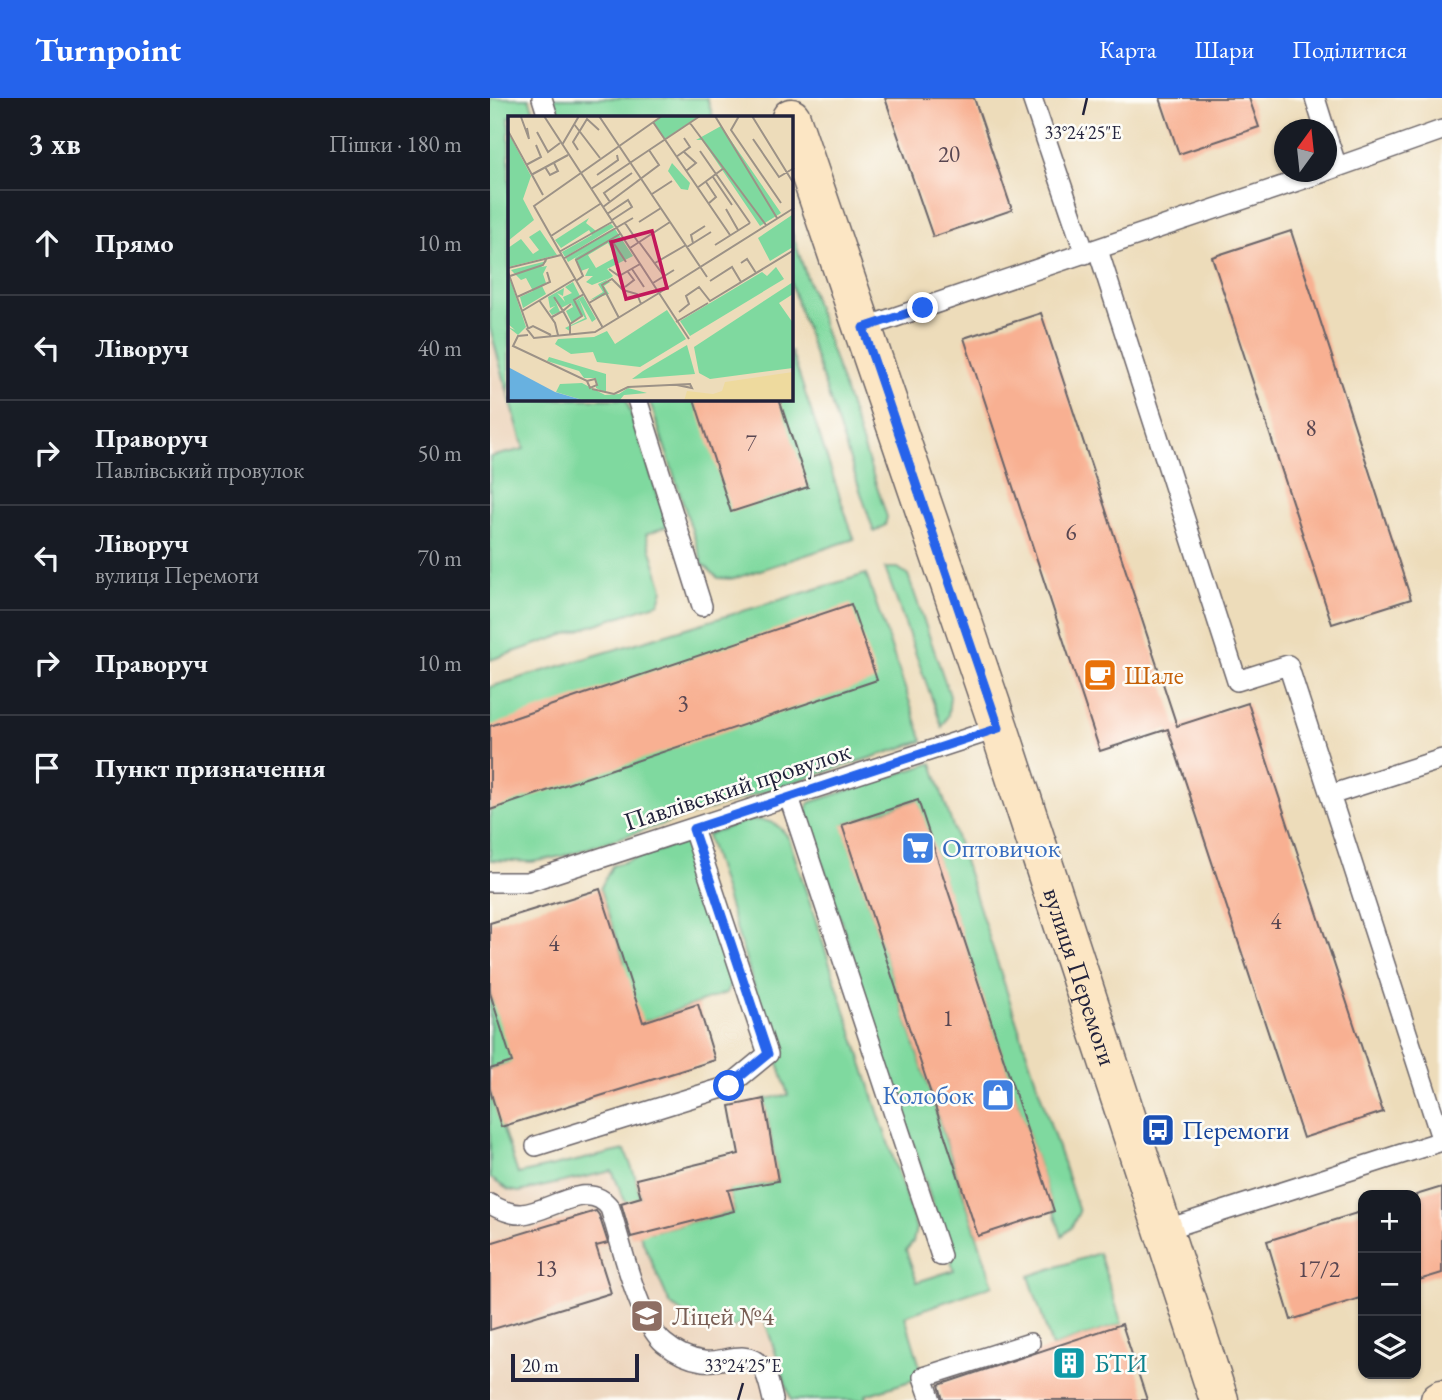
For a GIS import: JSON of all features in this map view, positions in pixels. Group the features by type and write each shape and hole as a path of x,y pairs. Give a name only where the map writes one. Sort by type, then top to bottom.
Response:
{"main road":[{"name":"вулиця Перемоги","path":"784,98 790,116"},
{"name":"вулиця Перемоги","path":"793,124 999,728 1219,1400"}],"lane":[{"path":"542,98 548,116"},
{"path":"1032,98 1092,252 1237,681 1289,665 1442,1141 1164,1230"},
{"path":"1315,98 1322,119"},
{"path":"1337,167 1442,130"},
{"path":"863,328 1294,182"},
{"path":"638,401 702,606"},
{"name":"Павлівський провулок","path":"490,882 527,881 999,728"},
{"path":"1330,794 1442,759"},
{"path":"789,797 941,1256"},
{"path":"536,1146 729,1086 768,1054 693,829"},
{"path":"490,1204 507,1212 522,1214 583,1196 604,1200 610,1208 642,1307 662,1342 685,1357 721,1362 738,1356 759,1363 765,1372 773,1400"},
{"path":"931,1400 923,1377 1030,1343"}],"shaded area":[{"path":"490,328 508,392 508,401 511,401 524,449 490,457"},
{"name":"Ліцей №4","path":"490,1090 518,1174 625,1150 650,1232 734,1211 831,1400 490,1400"}],"green space":[{"path":"490,98 529,98 536,116 508,116 508,393 490,328"},
{"path":"552,98 707,98 713,116 558,116"},
{"path":"793,236 887,517 885,525 874,532 793,290"},
{"path":"793,357 854,539 733,579 718,578 703,564 650,401 793,401"},
{"path":"511,401 627,401 668,526 646,534 663,589 659,603 490,660 490,457 524,449"},
{"path":"885,568 898,568 908,575 950,696 948,715 942,727"},
{"path":"866,574 923,741 563,856 532,862 490,860 490,687"},
{"path":"932,763 1079,1212 1071,1228 1062,1236 917,800 843,825 993,1285 905,1316 923,1377 866,1395 867,1400 791,1400 764,1318 727,1329 712,1328 697,1323 670,1304 612,1171 519,1192 509,1190 490,1178 490,1090 518,1174 625,1150 650,1232 734,1211 720,1159 739,1157 745,1187 778,1181 764,1099 788,1095 707,835 751,820 772,823 789,839 916,1228 913,1242 906,1250 917,1282 954,1270 806,813 808,804 812,802"},
{"path":"687,841 733,980 726,993 643,1022 490,1069 490,993 494,1003 624,962 600,889 612,866"},
{"path":"1099,1253 1122,1324 1052,1347 1029,1276"}],"building":[{"path":"885,98 974,98 1012,210 933,237"},
{"path":"1160,98 1249,98 1259,127 1179,154"},
{"path":"1291,231 1411,599 1332,624 1212,257"},
{"path":"1041,313 1177,726 1248,703 1383,1112 1303,1138 1168,729 1100,751 964,338"},
{"path":"695,401 780,401 808,487 731,512"},
{"path":"851,604 877,680 490,810 490,726"},
{"path":"918,800 1054,1211 978,1236 842,825"},
{"path":"600,889 643,1022 698,1004 715,1060 501,1127 490,1090 490,1069 512,1062 490,993 490,923"},
{"path":"764,1099 778,1181 728,1190 734,1211 631,1237 621,1203 641,1197 636,1179 739,1154 730,1106"},
{"path":"1442,1187 1442,1273 1421,1279 1421,1253 1421,1193"},
{"path":"596,1211 608,1243 596,1246 611,1293 490,1330 490,1243"},
{"path":"1358,1213 1358,1299 1291,1320 1267,1241"},
{"name":"БТИ","path":"1122,1324 1147,1400 943,1400 939,1385"}],"place":[{"name":"Шале","path":"1100,675"},
{"name":"Оптовичок","path":"918,848"},
{"name":"Колобок","path":"998,1095"},
{"name":"Перемоги","path":"1158,1130"},
{"name":"Ліцей №4","path":"647,1316"},
{"name":"БТИ","path":"1069,1363"}],"route":[{"path":"729,1086 768,1054 693,829 999,728 863,328 923,308"}]}
